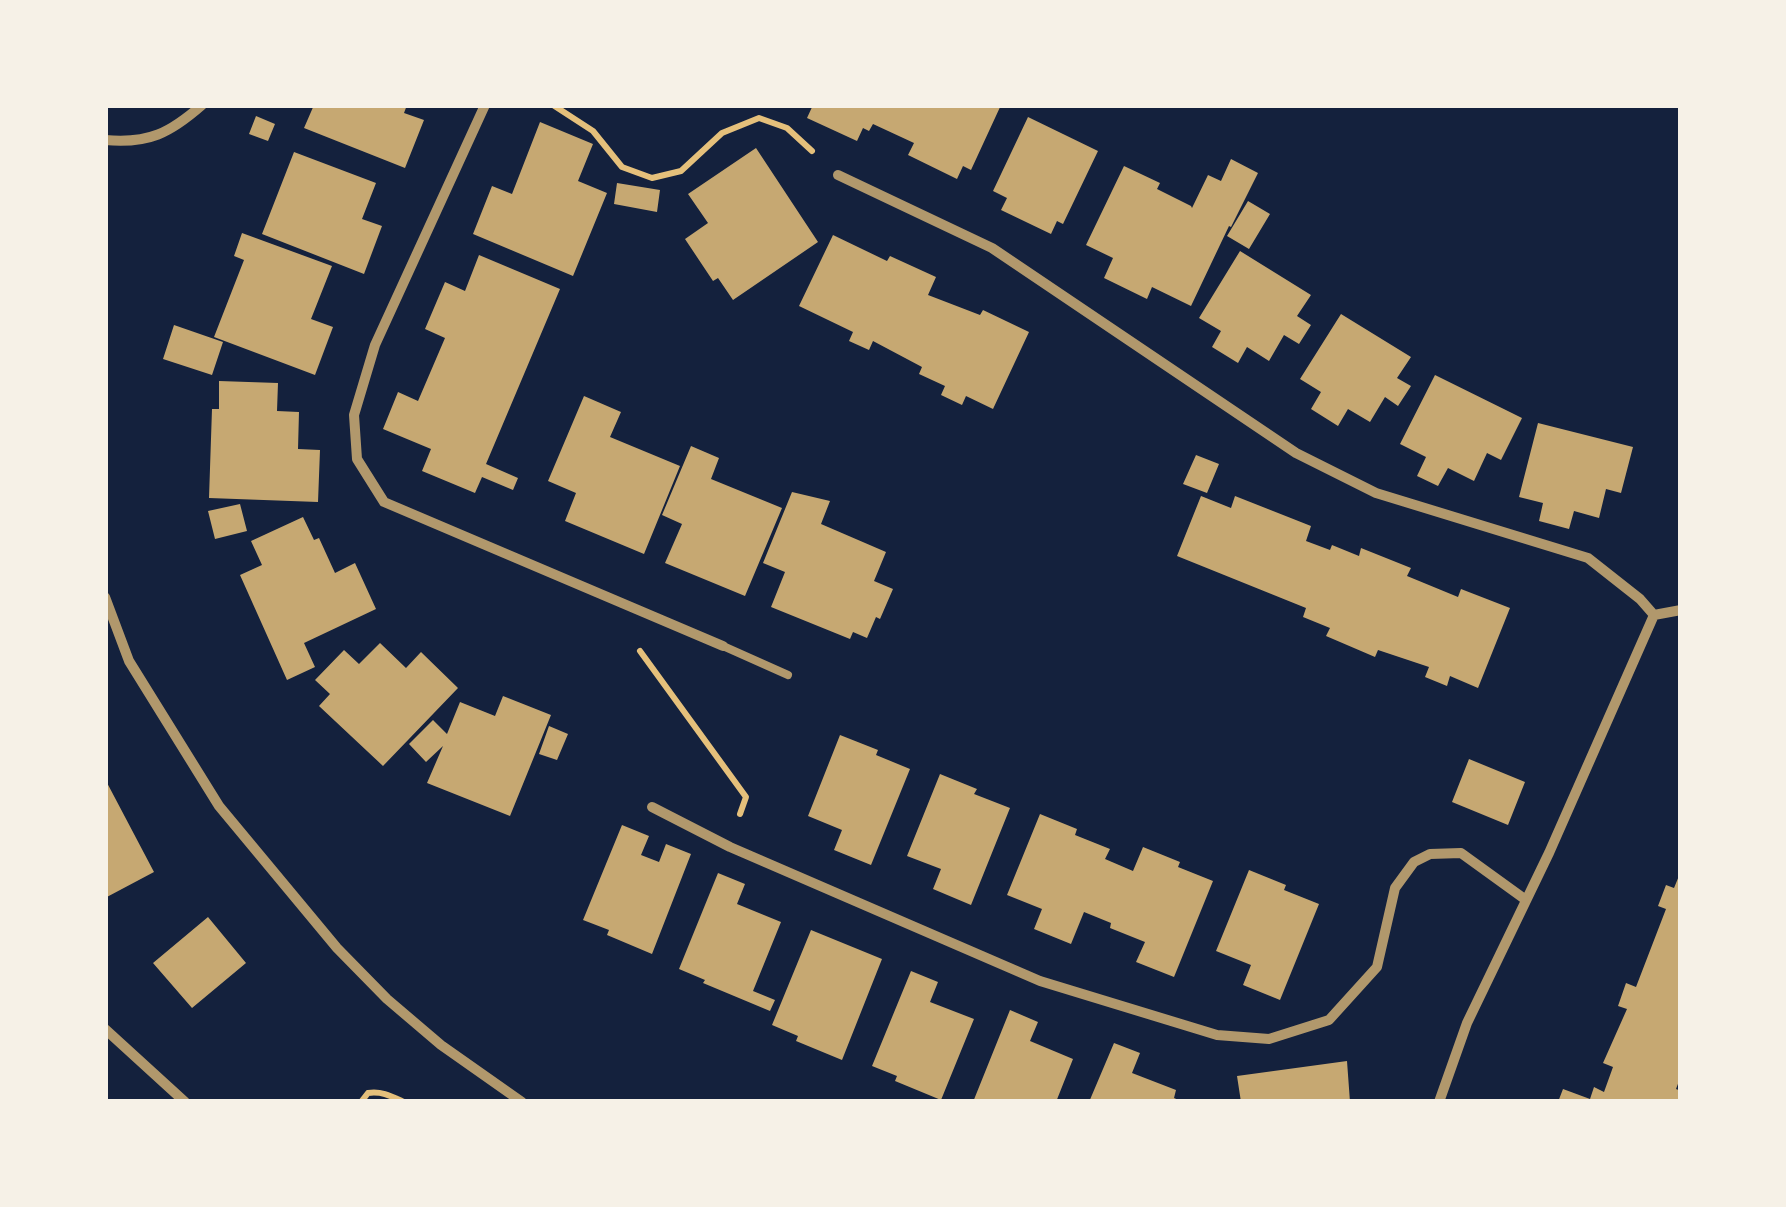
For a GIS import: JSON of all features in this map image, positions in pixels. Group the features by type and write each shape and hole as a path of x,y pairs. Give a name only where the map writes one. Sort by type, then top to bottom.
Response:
{"street":[{"path":"105,140 149,138 177,127 202,105"},
{"path":"486,105 375,345 354,415 357,459 384,502 723,646"},
{"path":"838,176 992,248 1296,453 1376,493 1588,558 1654,615"},
{"path":"105,597 129,661 231,821 336,948 387,999 441,1045 522,1102"},
{"path":"1654,615 1681,610"},
{"path":"1439,1102 1467,1023 1550,853 1654,615"},
{"path":"652,807 730,847 1040,981 1216,1035 1269,1039 1329,1020 1377,967 1395,888 1414,862 1430,854 1461,853 1526,900"},
{"path":"105,1029 185,1102"}],"lane":[{"path":"723,646 788,675"}],"path":[{"path":"553,105 592,132 622,167 652,178 681,171 722,133 759,118 787,128 838,176"},
{"path":"598,594 746,797 730,847"},
{"path":"361,1102 368,1093 377,1092 404,1102"}],"building":[{"path":"314,105 407,105 404,113 424,120 405,168 304,128"},
{"path":"813,105 1001,105 971,170 963,166 957,179 908,155 914,143 873,124 869,131 863,128 857,141 807,118"},
{"path":"256,116 275,124 268,141 249,134"},
{"path":"1028,117 1098,151 1063,224 1057,221 1051,234 1001,210 1007,198 993,191"},
{"path":"540,122 593,144 578,181 607,193 573,276 473,234 492,186 512,194"},
{"path":"756,148 818,242 733,300 718,278 713,281 685,239 708,223 688,194"},
{"path":"294,152 376,183 362,219 382,226 364,274 262,234"},
{"path":"1231,159 1258,173 1191,306 1152,287 1147,299 1104,278 1113,258 1086,245 1124,166 1160,183 1157,189 1192,208 1208,175 1221,181"},
{"path":"617,183 660,190 657,212 614,204"},
{"path":"1248,201 1270,214 1249,249 1227,236"},
{"path":"242,233 332,266 311,319 333,327 315,375 214,337 244,260 234,256"},
{"path":"833,235 887,261 890,256 936,277 928,295 980,315 983,310 1029,332 993,409 966,396 962,405 941,395 945,386 919,374 922,367 873,341 869,350 849,341 853,332 799,306"},
{"path":"1240,251 1311,295 1297,316 1311,325 1299,344 1284,335 1269,361 1247,347 1238,363 1212,347 1221,331 1199,318"},
{"path":"479,255 560,289 486,464 518,478 513,490 482,477 475,493 422,471 431,449 383,429 398,392 418,401 445,338 425,329 445,282 465,291"},
{"path":"1341,314 1411,357 1397,378 1411,386 1398,406 1385,397 1370,422 1348,409 1338,426 1311,409 1321,392 1300,379"},
{"path":"174,325 223,342 212,375 163,359"},
{"path":"1435,375 1522,418 1501,460 1487,453 1474,481 1448,468 1438,486 1417,476 1426,457 1400,444"},
{"path":"219,381 278,383 277,411 299,412 298,449 320,450 318,502 209,498 212,409 219,409"},
{"path":"584,396 621,412 610,437 680,466 644,554 565,521 576,493 548,481"},
{"path":"1538,423 1633,447 1621,493 1606,489 1599,518 1574,511 1569,529 1539,521 1543,503 1519,497"},
{"path":"691,446 719,458 711,479 782,508 745,596 665,563 682,524 662,515"},
{"path":"1196,455 1219,464 1207,493 1183,484"},
{"path":"792,492 830,501 821,524 886,552 874,581 893,589 867,638 853,632 850,639 771,607 785,572 763,563"},
{"path":"1201,496 1231,508 1235,496 1311,526 1306,541 1330,550 1332,545 1359,556 1361,548 1411,568 1407,576 1458,597 1461,589 1510,608 1478,688 1450,676 1447,686 1425,677 1429,667 1378,650 1375,657 1326,636 1330,628 1303,617 1306,608 1177,556"},
{"path":"240,504 247,531 215,539 208,511"},
{"path":"303,517 314,540 319,538 335,573 355,563 376,609 304,643 315,667 287,680 240,575 262,565 251,541"},
{"path":"380,643 406,668 421,652 458,688 383,766 319,706 330,694 315,680 344,650 359,664"},
{"path":"503,696 551,715 510,816 427,783 443,746 426,762 409,744 433,720 447,734 460,702 495,716"},
{"path":"549,726 568,734 557,760 539,754"},
{"path":"840,735 878,750 876,755 910,769 871,865 834,850 842,830 808,816"},
{"path":"1469,759 1525,782 1508,825 1452,802"},
{"path":"940,774 977,789 974,794 1010,808 971,905 933,889 941,869 907,856"},
{"path":"105,779 154,872 105,898"},
{"path":"1040,814 1077,829 1075,835 1110,849 1105,859 1133,871 1143,847 1213,881 1174,977 1136,962 1145,942 1084,912 1071,944 1034,929 1042,909 1007,895"},
{"path":"622,825 649,836 641,855 659,862 666,844 691,854 652,954 583,920"},
{"path":"1249,870 1319,904 1280,1000 1243,985 1251,965 1216,951"},
{"path":"1681,871 1681,1076 1676,1089 1681,1091 1681,1102 1558,1102 1563,1089 1590,1099 1594,1087 1604,1092 1613,1067 1603,1063 1627,1009 1618,1006 1626,983 1636,987 1666,909 1658,906 1666,885 1674,888"},
{"path":"718,873 745,884 737,904 781,922 753,991 775,1000 770,1011 679,969"},
{"path":"208,917 246,963 192,1008 153,963"},
{"path":"811,930 882,959 842,1060 796,1041 798,1036 772,1025"},
{"path":"911,971 938,982 930,1002 974,1019 941,1100 895,1081 897,1076 872,1066"},
{"path":"1010,1010 1038,1022 1030,1041 1073,1059 1056,1102 973,1102"},
{"path":"1114,1043 1140,1053 1132,1073 1176,1090 1174,1098 1183,1102 1089,1102"},
{"path":"1347,1061 1350,1102 1241,1102 1237,1076"}]}
